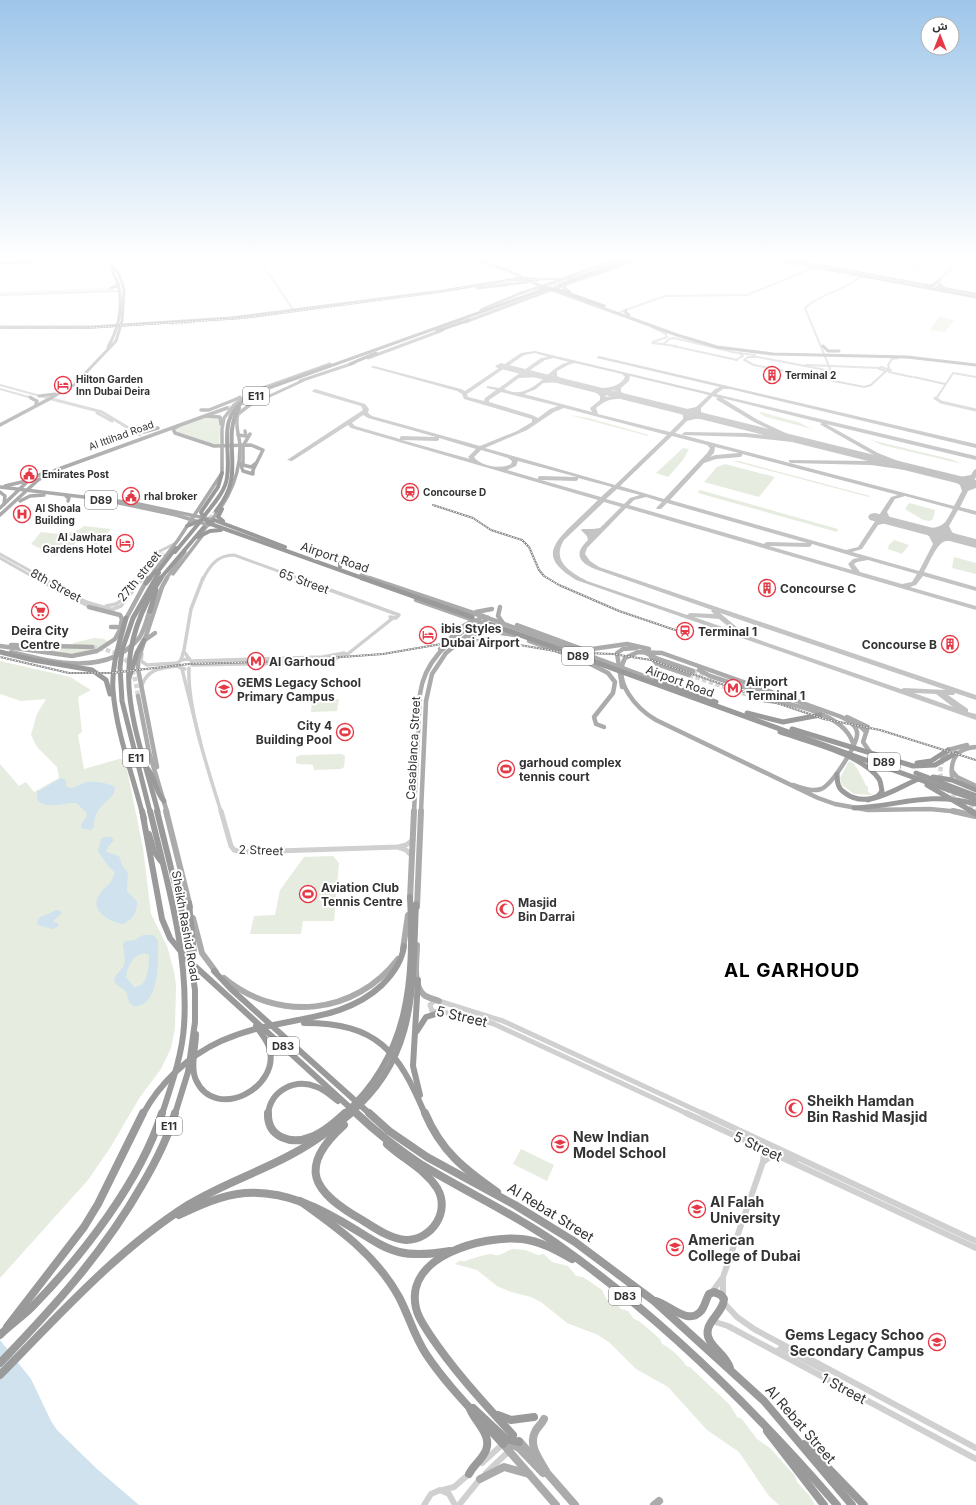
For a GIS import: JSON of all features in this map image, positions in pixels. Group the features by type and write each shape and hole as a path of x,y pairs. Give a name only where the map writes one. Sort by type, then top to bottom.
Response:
{"highway":[{"name":"E11","path":"202,519 223,490 227,471 227,422 231,412 238,404 266,389 431,329"},
{"name":"E11","path":"220,510 231,483 233,452 232,419 238,409 247,401 267,391 379,352 438,329"},
{"path":"434,331 440,329"},
{"path":"400,337 418,334"},
{"path":"330,364 368,352"},
{"path":"350,364 379,352"},
{"path":"233,452 237,474"},
{"path":"221,453 227,471"},
{"path":"222,473 218,487 207,501 201,512 206,520 280,547 289,545"},
{"path":"220,510 219,519 231,526"},
{"path":"147,585 164,562 202,519"},
{"path":"187,526 202,519 243,532"},
{"name":"Airport Road","path":"202,519 231,526 280,547 355,576 473,617 361,575 340,565 280,547 238,536 202,519"},
{"name":"Sheikh Rashid Road","path":"45,1324 97,1254 131,1204 149,1171 170,1124 182,1091 190,1057 196,994 193,966 167,846 145,766 131,706 128,682 128,660 133,632 145,602 160,578 202,519"},
{"name":"Sheikh Rashid Road","path":"3,1332 77,1257 123,1192 155,1131 172,1086 182,1038 185,988 182,955 162,862 122,701 119,675 126,633 147,585 202,519"},
{"path":"198,536 213,531 226,531"},
{"path":"150,611 160,578"},
{"path":"126,618 117,649 113,674 116,704 143,816 154,851 162,862"},
{"name":"Airport Road","path":"485,622 655,680 976,796"},
{"name":"Airport Road","path":"485,622 872,761 976,800"},
{"path":"128,682 135,659 144,640"},
{"path":"0,651 96,672 104,677 108,684 114,710 118,716"},
{"path":"116,704 116,682 119,675"},
{"path":"722,708 761,725 867,766 879,776 882,788 878,796 868,800"},
{"path":"747,713 783,722 820,715"},
{"path":"792,729 870,752 903,764 926,767 938,764 958,751"},
{"path":"881,756 905,762 923,763 931,761 948,750"},
{"path":"872,761 931,786 976,815"},
{"path":"145,766 151,771 160,797 164,801"},
{"path":"837,774 838,784 845,793 854,798 868,800 893,791 915,780 932,777 952,780 976,790"},
{"path":"854,808 881,807 921,798 956,799 976,804"},
{"name":"Al Rebat Street","path":"143,816 154,873 158,907 166,930 180,952 376,1132 422,1165 534,1229 638,1306 682,1345 756,1416 788,1448 837,1505"},
{"path":"354,1112 316,1086 300,1083 286,1087 276,1095 271,1103 268,1115 270,1127 279,1136 288,1140 298,1141 315,1138 339,1118 358,1100 376,1078 395,1050 406,1002 411,927 410,897"},
{"path":"189,903 194,947 193,966"},
{"path":"376,1132 391,1148 424,1173 438,1190 442,1207 440,1216 436,1224 423,1236 405,1240 396,1239 335,1203 325,1194 316,1182 314,1175 316,1160 324,1146 355,1114 383,1077 407,1025 411,1005 416,904"},
{"path":"29,1305 96,1208 115,1173 139,1121 156,1092 182,1066 213,1046 243,1033 279,1024 325,1016 344,1010 362,1001 377,990 390,976 401,958 404,946"},
{"name":"Al Rebat Street","path":"214,971 230,989 389,1131 427,1157 515,1205 575,1242 654,1301 764,1401 797,1438 852,1505"},
{"path":"418,980 413,1066 426,1115"},
{"path":"194,1024 196,1041 194,1069 198,1085 205,1092 215,1098 239,1098 251,1092 261,1084 270,1069 272,1058 265,1037 242,1009"},
{"path":"414,1039 423,1019 430,1014 442,1012"},
{"path":"279,1024 334,1024 347,1027 370,1037 391,1052 406,1072 439,1142 460,1165 515,1205"},
{"path":"0,1375 45,1324 126,1252 167,1221 209,1193 284,1158 342,1122 364,1102"},
{"path":"167,1221 202,1204 231,1195 245,1193 274,1193 300,1201 330,1214 380,1244 400,1252 432,1254 463,1249"},
{"path":"300,1201 347,1233 379,1266 399,1297 425,1353 469,1407 474,1419 485,1433 487,1443 485,1451 469,1474"},
{"path":"534,1417 519,1421 510,1420 500,1417 492,1410 441,1351 419,1316 415,1303 416,1286 424,1271 439,1259 463,1249 498,1239 531,1240 552,1247 602,1278"},
{"path":"654,1301 663,1303 681,1315 693,1316 701,1311 707,1296 711,1292 718,1293 724,1301 724,1307 710,1321 707,1330 709,1340 726,1358 730,1369"},
{"name":"E11","path":"0,1363 45,1324"},
{"path":"469,1407 480,1413 511,1443"},
{"path":"492,1410 511,1443"},
{"path":"756,1416 824,1505"},
{"path":"797,1438 818,1456 864,1505"}],"main road":[{"path":"109,329 115,332"},
{"path":"0,423 36,404 48,400 79,378 107,348 117,329"},
{"path":"118,336 119,329"},
{"path":"0,423 60,394 81,380 111,348 118,336 126,329"},
{"name":"E11","path":"304,380 444,329"},
{"path":"661,329 705,344 758,353 786,354 819,351 822,346 830,351 855,354 925,358 976,364"},
{"path":"668,329 686,336 717,344 756,350 821,356 830,364 832,356 855,354"},
{"path":"758,353 762,354"},
{"path":"798,353 916,356 976,364"},
{"path":"222,426 226,414 230,408 252,392 330,364"},
{"path":"251,402 282,387 304,380"},
{"name":"Sheikh Rashid Road","path":"214,971 200,947 164,801 156,776 157,770 138,663 144,640 162,588 175,564 198,536 202,519 220,510 233,490 237,474 239,453 236,422 238,414 247,406 304,380"},
{"path":"48,400 64,389"},
{"name":"Al Ittihad Road","path":"2,506 44,476 252,392"},
{"path":"39,396 55,394"},
{"path":"60,394 58,397 62,401"},
{"path":"30,397 37,401 36,404"},
{"path":"48,400 56,401"},
{"name":"Al Ittihad Road","path":"1,514 9,508 32,478 131,438 160,431 227,408"},
{"path":"202,410 209,410"},
{"path":"123,444 140,440 146,441 146,437 204,416 216,416 221,418 222,473 214,488 202,504 193,510 182,511"},
{"path":"192,420 176,426 173,432 217,446 248,444 261,448 263,453 253,474 245,472 241,467 239,453"},
{"path":"131,438 132,431 146,432 174,423"},
{"path":"238,435 246,436 247,434 244,431"},
{"path":"250,434 243,446 243,465 251,467 257,463"},
{"path":"1,514 22,491 47,471"},
{"path":"44,476 39,483 39,487 57,493"},
{"path":"2,506 5,496 0,489 32,478"},
{"name":"D89","path":"0,489 57,493 110,500 182,511 202,519"},
{"name":"D89","path":"22,491 44,495 110,500 190,519"},
{"path":"9,508 27,497 44,495"},
{"path":"66,496 69,498 68,502"},
{"path":"101,502 110,500 166,510 198,518 205,524 204,532 172,576 156,609"},
{"path":"202,504 202,519"},
{"path":"176,515 185,522 184,532"},
{"path":"184,517 192,516 202,519"},
{"path":"0,645 56,656 72,656 97,651 114,641 126,618 164,556 184,532 190,519 202,519"},
{"name":"Airport Road","path":"190,519 202,519"},
{"path":"0,651 63,663 98,661 115,656 130,648 139,638 162,583 175,564"},
{"path":"361,575 445,602 469,612 485,622 515,636"},
{"path":"355,576 408,598 453,613 485,622 509,624 547,635 585,650 631,644 662,653 848,720 856,729 856,737 837,774 830,784 822,789 811,790 793,785"},
{"path":"90,607 120,615 122,619 114,641"},
{"path":"430,607 437,607"},
{"path":"500,607 498,616 509,624"},
{"path":"469,612 480,612 492,609"},
{"path":"453,613 461,618 465,623 464,630 459,640"},
{"path":"429,665 434,656 460,628 473,620 492,618 655,680"},
{"path":"445,644 469,624 488,620 503,622 597,658"},
{"path":"459,640 475,626 485,622"},
{"path":"111,627 120,627"},
{"path":"459,640 477,632 496,630 667,688"},
{"path":"144,640 155,633"},
{"name":"Casablanca Street","path":"404,946 410,897 420,694 423,677 429,665 459,640"},
{"name":"Casablanca Street","path":"418,980 418,914 416,904 426,692 429,678 436,666 459,640"},
{"path":"0,645 31,647 92,646"},
{"path":"609,647 627,645 650,654 658,665 691,673"},
{"path":"636,648 618,651 617,656 620,683 627,695 637,707 656,720 834,804 854,808 946,809 976,815"},
{"path":"627,695 624,681 623,661 632,653 662,653"},
{"path":"581,659 608,673 615,682 614,693 589,723"},
{"path":"689,663 698,670 710,676 765,695 777,697"},
{"path":"698,670 821,712 839,716"},
{"path":"755,689 764,689"},
{"path":"138,696 149,752 156,776"},
{"path":"763,698 782,701 820,715 857,725 866,732"},
{"path":"818,708 863,723 868,727 863,742 870,752"},
{"path":"594,717 596,724 604,727"},
{"path":"830,718 846,727 851,733 853,742"},
{"path":"942,760 948,750 966,745 976,747"},
{"path":"952,776 950,768 951,760 958,751 976,747"},
{"path":"950,768 956,777 976,786"},
{"path":"214,971 244,992 261,1000 292,1006 317,1006 353,996 375,984 391,969 404,946"},
{"path":"418,980 423,994 439,1001"},
{"path":"544,1419 535,1432 533,1441 534,1450 548,1476"},
{"path":"511,1443 530,1475 556,1505"},
{"path":"511,1443 548,1476 575,1505"},
{"path":"480,1479 504,1467 512,1468 530,1475"}],"street":[{"path":"656,329 666,334 666,337"},
{"path":"660,329 676,337 707,346 762,354 786,354"},
{"path":"752,365 745,360 745,358 760,358 824,371 831,371 830,364 813,329"},
{"path":"658,342 666,337 676,337"},
{"path":"676,346 661,346 652,343 658,342 663,344 669,339 675,338 742,354 743,356 759,356 806,366 830,364 880,369 886,372 946,384"},
{"path":"666,342 668,345 752,365 864,388 870,386 890,369"},
{"path":"731,352 764,356 806,365 823,366 830,364 838,366 890,369 910,376"},
{"path":"736,360 743,356"},
{"path":"890,369 888,364 894,358 925,358"},
{"path":"976,377 953,373 936,398 937,400 976,410"},
{"path":"1,387 30,397 62,401 105,413 139,437"},
{"path":"1,387 39,396 48,400"},
{"path":"13,392 25,395 28,393"},
{"path":"56,401 101,414 132,431"},
{"path":"66,404 81,406"},
{"name":"27th street","path":"101,606 112,605 122,601 145,572 154,553 176,543"},
{"name":"8th Street","path":"0,554 75,596 113,610"},
{"path":"113,610 119,608 143,578 152,564 155,555 162,554 164,556"},
{"name":"65 Street","path":"222,555 234,555 385,611 392,616"},
{"name":"2 Street","path":"202,744 196,731 180,664 190,615 196,595 214,563 222,555"},
{"name":"8th Street","path":"0,558 52,588 90,607 106,611 113,610"},
{"path":"10,563 28,569"},
{"path":"52,588 57,587 75,596"},
{"path":"90,607 105,610 107,608"},
{"path":"392,616 397,618 399,615"},
{"path":"142,648 141,661 147,666 224,660 306,658 341,654 350,649 392,616"},
{"path":"142,685 144,676 150,672 180,664 288,664 332,660 349,652 392,616"},
{"name":"2 Street","path":"184,650 191,663 188,673 190,690 202,744 231,846 234,850 243,852 398,847 406,845 412,840"},
{"path":"317,657 316,660 318,662"},
{"path":"288,664 292,661 306,661 308,659 306,658"},
{"path":"220,664 224,660"},
{"path":"398,847 406,850 412,856"},
{"name":"5 Street","path":"976,1241 494,1018 439,1001 434,1001 430,1007 432,1011 479,1018 516,1034 976,1248"},
{"path":"516,1034 529,1037 566,1054 572,1053"},
{"path":"711,1292 723,1277 766,1150 770,1149 803,1164 810,1164"},
{"path":"763,1162 776,1154"},
{"path":"848,1189 855,1189 888,1204 895,1203"},
{"path":"723,1277 724,1301"},
{"name":"1 Street","path":"724,1301 738,1317 754,1329 975,1447"},
{"name":"1 Street","path":"710,1321 724,1324 976,1459"},
{"path":"777,1352 781,1348 817,1368 835,1373"},
{"path":"424,1505 429,1495 438,1490 454,1487 511,1443"},
{"path":"458,1505 511,1443"},
{"path":"443,1490 451,1495 455,1505"}],"shaded area":[{"path":"931,329 947,329 945,332"},
{"path":"761,412 798,422 812,429 766,417 759,413"},
{"path":"569,415 589,418 649,435 648,436"},
{"path":"213,416 221,419 219,446 175,431 177,427 204,417"},
{"path":"871,440 950,459 962,464 882,445"},
{"path":"683,448 689,449 683,460 668,477 656,473"},
{"path":"733,461 739,461 870,496 869,497"},
{"path":"725,464 775,477 759,497 704,482 717,467"},
{"path":"700,490 838,529 837,532 698,493"},
{"path":"909,503 935,510 933,519 930,521 923,520 905,509"},
{"path":"84,526 111,529 92,550 87,550 97,538 81,537 72,547 56,556 31,544 41,532 57,534 69,533"},
{"path":"894,540 909,545 902,554 888,549 889,545"},
{"path":"954,557 976,563 976,574 952,568"},
{"path":"94,638 104,639 109,642 89,651 80,653 62,653 32,648 74,648 73,643"},
{"path":"0,661 70,677 91,690 78,697 82,732 78,735 84,769 119,759 125,760 143,848 151,914 167,946 176,985 175,1028 171,1048 161,1069 140,1097 110,1148 88,1180 0,1278 0,764 19,786 26,782 34,792 59,778 57,767 37,747 31,735 37,714 46,699 21,701 0,694"},
{"path":"339,699 337,711 311,712 312,700"},
{"path":"342,754 345,756 344,767 341,769 314,770 313,765 296,763 296,757 300,755"},
{"path":"849,761 853,763 860,773 868,787 868,792 873,795 854,794 842,785 840,778"},
{"name":"Aviation Club Tennis Centre","path":"333,856 339,863 334,921 303,921 301,934 250,934 254,916 275,915 280,890 304,857"},
{"path":"521,1149 554,1165 547,1181 513,1164"},
{"path":"513,1249 525,1250 538,1255 544,1254 552,1262 568,1266 576,1276 583,1277 602,1290 607,1300 613,1300 621,1309 628,1311 634,1319 639,1321 660,1339 662,1344 676,1354 686,1366 690,1367 730,1405 737,1417 742,1419 757,1439 770,1448 795,1476 797,1482 809,1495 815,1505 779,1505 769,1496 739,1452 707,1430 668,1387 636,1369 610,1343 598,1335 567,1323 541,1302 531,1297 511,1292 497,1286 477,1270 455,1264 459,1261 466,1261 491,1254 500,1255"}],"water":[{"path":"61,778 66,780 66,786 69,788 73,788 87,782 104,783 115,787 112,796 97,813 94,827 91,830 81,828 81,825 87,816 86,812 76,803 47,805 38,801 37,792"},
{"path":"111,837 114,840 106,852 119,856 122,865 128,873 127,891 137,902 134,915 123,924 112,921 102,915 97,906 99,895 112,881 115,872 108,866 98,851 101,839"},
{"path":"57,910 61,911 61,914 53,921 59,924 57,927 53,929 38,925 37,921 40,917"},
{"path":"143,935 153,935 158,941 158,967 152,994 147,1001 141,1005 135,1006 128,1000 126,992 115,983 114,978 123,967 125,961 123,944 126,941 135,940","holes":["144,953 149,955 148,970 145,980 139,986 134,987 126,977 129,966 140,954"]},
{"path":"0,1340 31,1379 51,1421 57,1430 97,1469 139,1505 0,1505"}],"taxiway":[{"path":"464,394 523,354 535,352 623,373"},
{"path":"500,390 543,359 552,357"},
{"path":"599,357 730,388"},
{"path":"542,382 559,368 574,362"},
{"path":"372,367 459,390 464,394"},
{"path":"542,382 563,381 555,377 555,371"},
{"path":"618,387 627,380 628,377 623,373"},
{"path":"623,373 712,395"},
{"path":"521,377 540,376"},
{"path":"519,394 527,392 542,382"},
{"path":"489,387 500,390"},
{"path":"604,400 603,395 596,390 607,390 618,387"},
{"path":"604,400 613,397 627,397 619,393 618,387"},
{"path":"615,390 618,387"},
{"path":"712,395 722,388 730,388"},
{"path":"730,388 976,446"},
{"path":"488,404 486,402 487,399 500,390"},
{"path":"500,390 596,415"},
{"path":"315,391 363,405 366,409 365,414 370,417 480,448"},
{"path":"464,394 466,398 488,404"},
{"path":"698,408 712,395"},
{"path":"712,395 976,458"},
{"path":"719,399 756,421 788,436"},
{"path":"596,415 593,408 604,400"},
{"path":"488,404 530,416 535,418 535,422"},
{"path":"535,422 552,410 562,407"},
{"path":"686,420 695,417 708,417 699,413 698,408"},
{"path":"686,420 685,414 676,410 687,411 698,408"},
{"path":"686,420 698,408"},
{"path":"351,420 365,411"},
{"path":"596,415 671,434"},
{"path":"290,460 351,420"},
{"path":"351,420 349,423 353,427 475,462"},
{"path":"671,434 686,420"},
{"path":"480,448 519,432 535,422"},
{"path":"823,424 876,454 901,464"},
{"path":"616,487 671,434"},
{"path":"671,434 709,444"},
{"path":"685,434 746,435 802,441"},
{"path":"402,438 437,439"},
{"path":"666,501 711,453 713,448 709,444"},
{"path":"709,444 956,508"},
{"path":"475,462 471,457 480,448"},
{"path":"480,448 616,487"},
{"path":"705,462 715,457 740,455"},
{"path":"501,469 509,468 514,465 515,461 510,457"},
{"path":"791,461 871,463 926,471"},
{"path":"475,462 602,499"},
{"path":"973,476 976,471"},
{"path":"966,490 962,484 951,478 960,479 973,476"},
{"path":"966,490 973,476"},
{"path":"540,478 576,479"},
{"path":"966,490 976,486"},
{"path":"602,499 616,487"},
{"path":"616,487 666,501"},
{"path":"956,508 966,490"},
{"path":"848,551 860,548 893,498 904,495"},
{"path":"625,506 632,499 644,496"},
{"path":"602,499 625,506"},
{"path":"602,499 561,539 557,546 557,559 572,575 585,582 976,717"},
{"path":"659,508 666,501"},
{"path":"666,501 921,573"},
{"path":"602,529 625,506"},
{"path":"625,506 858,574"},
{"path":"946,526 956,508"},
{"path":"956,508 976,513"},
{"path":"876,524 886,521 894,522 888,519 884,512"},
{"path":"937,542 936,543 932,535 924,530 939,529 946,526"},
{"path":"937,542 946,526"},
{"path":"937,542 944,539 959,539 949,533 946,526"},
{"path":"591,540 590,535 584,530 593,531 602,529"},
{"path":"591,540 602,529"},
{"path":"591,540 584,547 582,554 590,565 597,568 976,698"},
{"path":"921,573 937,542"},
{"path":"767,544 809,545"},
{"path":"858,574 851,564 855,560 866,559"},
{"path":"904,586 914,584 921,573"},
{"path":"921,573 976,589"},
{"path":"858,574 976,608"},
{"path":"714,611 721,617"},
{"path":"690,615 721,617"},
{"path":"721,617 742,634"},
{"path":"904,690 938,692"},
{"path":"938,692 951,693"},
{"path":"938,692 965,711"}],"runway":[{"path":"501,366 976,484"},
{"path":"875,517 976,544"}],"tunnel":[{"path":"227,408 251,402"},
{"path":"206,523 216,511"},
{"path":"92,647 113,652 121,656 126,661 134,674 138,696"},
{"path":"693,671 706,675"},
{"path":"689,675 763,700"},
{"path":"942,760 940,773 942,782"},
{"path":"947,789 961,802 976,809"}],"railway":[{"path":"433,505 473,518 491,530 522,540 529,547 539,570 544,576 559,585 619,611 675,630"},
{"path":"0,657 69,673 111,673 189,664 286,661 383,654 453,642 473,640 496,641 561,652 613,654 651,660 824,719 880,730 976,760"}],"place":[{"name":"Terminal 2","path":"772,375"},
{"name":"Hilton Garden Inn Dubai Deira","path":"63,385"},
{"name":"Emirates Post","path":"29,474"},
{"name":"Concourse D","path":"410,492"},
{"name":"rhal broker","path":"131,496"},
{"name":"Al Shoala Building","path":"22,514"},
{"name":"Al Jawhara Gardens Hotel","path":"125,543"},
{"name":"Concourse C","path":"767,588"},
{"name":"Deira City Centre","path":"40,611"},
{"name":"Terminal 1","path":"685,631"},
{"name":"ibis Styles Dubai Airport","path":"428,635"},
{"name":"Concourse B","path":"950,644"},
{"name":"Al Garhoud","path":"256,661"},
{"name":"Airport Terminal 1","path":"733,688"},
{"name":"GEMS Legacy School Primary Campus","path":"224,689"},
{"name":"City 4 Building Pool","path":"345,732"},
{"name":"garhoud complex tennis court","path":"506,769"},
{"name":"Aviation Club Tennis Centre","path":"308,894"},
{"name":"Masjid Bin Darrai","path":"505,909"},
{"name":"Sheikh Hamdan Bin Rashid Masjid","path":"794,1108"},
{"name":"New Indian Model School","path":"560,1144"},
{"name":"Al Falah University","path":"697,1209"},
{"name":"American College of Dubai","path":"675,1247"},
{"name":"Gems Legacy Schoo Secondary Campus","path":"937,1342"}],"district":[{"name":"AL GARHOUD","path":"792,970"}]}
